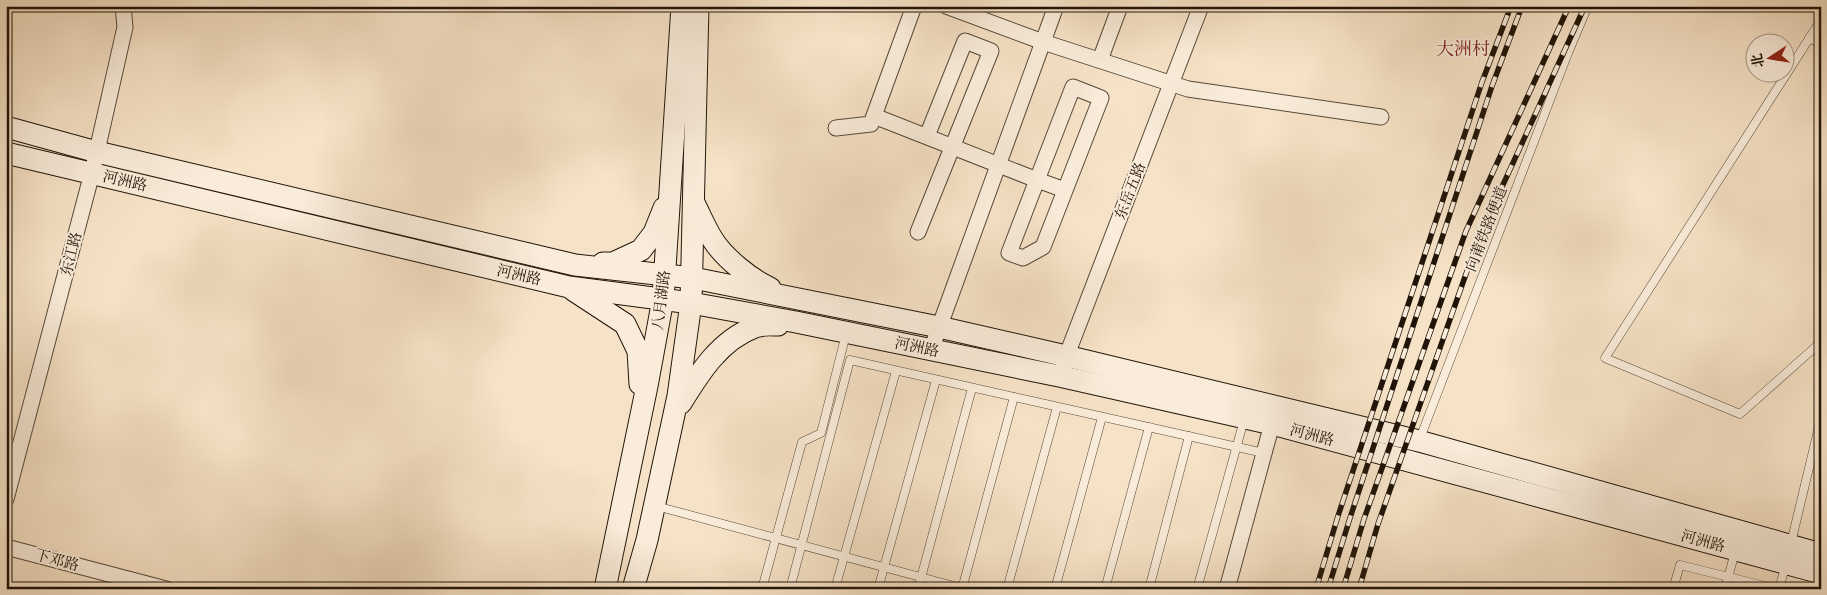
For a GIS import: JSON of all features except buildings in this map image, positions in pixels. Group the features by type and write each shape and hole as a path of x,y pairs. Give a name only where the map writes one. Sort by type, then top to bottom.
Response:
{"main road":[{"name":"八月湖路","path":"605,589 642,413 663,299 682,6"},
{"name":"八月湖路","path":"633,589 674,414 691,303 698,6"},
{"path":"6,127 97,152 575,265 693,278 1066,356 1788,555 1821,554"},
{"name":"河洲路","path":"6,153 569,287 691,303 805,324 1058,376 1272,424 1415,451 1735,550 1788,555 1821,573"},
{"path":"575,265 613,263 641,250 654,233 671,191"},
{"path":"694,203 714,242 740,269 761,284 795,298"},
{"path":"569,287 625,324 638,351 642,413"},
{"path":"674,414 698,374 727,341 756,326 805,324"}],"street":[{"name":"东江路","path":"6,499 97,152 125,27 122,6"},
{"path":"836,128 871,124 914,6"},
{"path":"946,6 1043,42 1188,89 1380,117"},
{"path":"931,350 1056,6"},
{"path":"1100,60 1120,6"},
{"name":"东岳五路","path":"1058,376 1200,6"},
{"path":"918,232 991,51 965,41 927,136"},
{"path":"1072,87 1101,98 1043,247 1023,258 1009,253 1037,180 1072,87"},
{"path":"874,116 1065,190"},
{"path":"1226,589 1272,424"},
{"name":"下邓路","path":"6,547 166,589"}],"lane":[{"name":"向莆铁路便道","path":"1415,451 1588,6"},
{"path":"1821,20 1605,358 1740,414 1821,342"},
{"path":"1809,38 1821,44"},
{"path":"762,589 802,442 821,433 846,332"},
{"path":"790,589 850,360 1264,453"},
{"path":"835,589 896,371"},
{"path":"878,589 936,380"},
{"path":"918,589 972,388"},
{"path":"654,505 963,588 1014,397"},
{"path":"1008,589 1056,407"},
{"path":"1055,589 1102,417"},
{"path":"1197,589 1244,418"},
{"path":"1673,589 1680,565 1778,589 1821,418"},
{"path":"1105,589 1149,427"},
{"path":"1149,589 1189,436"},
{"path":"1725,589 1735,550"}],"railway":[{"path":"1316,589 1338,516 1482,82 1511,6"},
{"path":"1328,589 1492,86 1522,6"},
{"path":"1343,589 1364,519 1466,231 1569,6"},
{"path":"1359,589 1378,524 1479,237 1585,6"}],"district":[{"name":"大洲村","path":"1463,49"}]}
